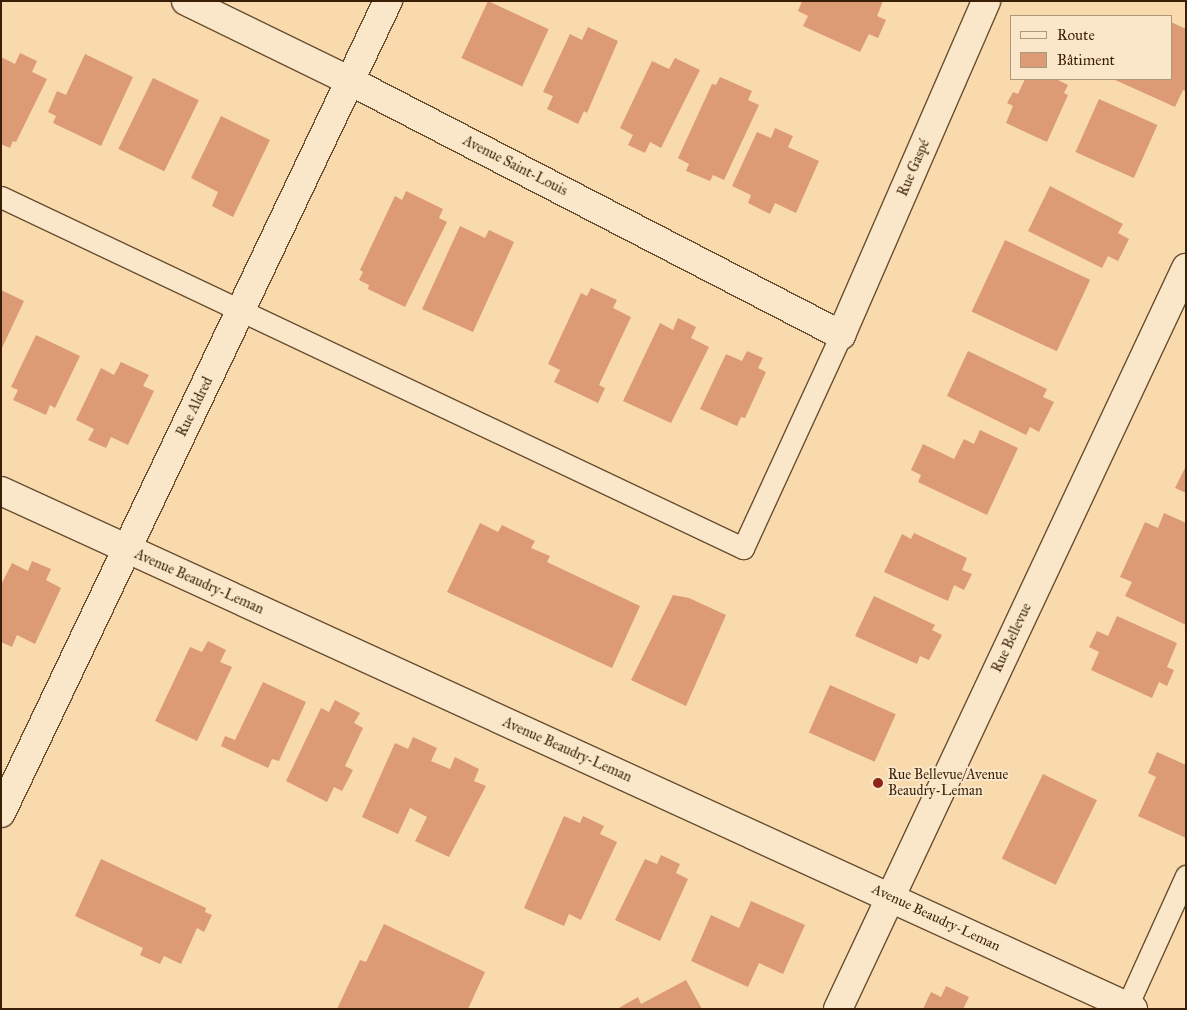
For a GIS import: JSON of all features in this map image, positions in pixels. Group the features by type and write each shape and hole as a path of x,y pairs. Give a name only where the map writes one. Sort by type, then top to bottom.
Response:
{"street":[{"name":"Avenue Saint-Louis","path":"186,1 350,82 842,335"},
{"name":"Rue Aldred","path":"1,813 388,1"},
{"name":"Rue Gaspé","path":"842,335 986,1"},
{"name":"Rue Bellevue","path":"838,1009 1186,268"},
{"name":"Avenue Beaudry-Leman","path":"1,491 1130,1007"}],"lane":[{"path":"1,197 743,548 842,335"},
{"path":"1130,1007 1186,876"}],"building":[{"path":"488,1 549,29 522,86 461,58"},
{"path":"802,1 883,1 877,16 886,20 878,38 869,34 860,52 803,26 808,16 798,11"},
{"path":"1172,22 1186,29 1186,91 1183,90 1175,107 1115,80 1172,80"},
{"path":"588,27 618,41 587,113 584,111 578,124 547,109 553,96 543,92 570,34 582,40"},
{"path":"20,53 37,61 32,72 47,79 16,142 13,141 10,148 1,144 1,57 15,64"},
{"path":"85,54 133,77 101,146 53,123 56,116 48,112 57,91 66,95"},
{"path":"675,58 700,70 661,148 650,142 645,153 628,145 633,135 620,128 652,61 669,69"},
{"path":"720,77 752,91 748,100 759,105 724,180 713,175 710,181 686,171 689,164 678,158 712,84 716,85"},
{"path":"153,78 199,100 164,171 118,149"},
{"path":"1025,80 1058,80 1068,85 1064,93 1068,95 1047,142 1006,123 1013,106 1007,103 1013,92 1018,94"},
{"path":"1099,99 1157,125 1134,178 1075,152"},
{"path":"221,116 270,140 233,217 212,206 218,192 191,178"},
{"path":"775,128 793,136 788,147 819,161 796,213 775,203 770,214 748,203 751,195 732,186 757,132 771,138"},
{"path":"1050,186 1123,224 1118,233 1129,239 1118,261 1108,256 1102,268 1028,231"},
{"path":"406,191 443,209 439,218 447,222 405,307 368,289 369,285 359,280 363,272 360,270 395,196 402,200"},
{"path":"460,226 485,238 489,230 514,242 473,332 422,309"},
{"path":"1005,240 1090,280 1057,351 972,312"},
{"path":"591,288 617,300 613,308 631,317 599,385 605,388 598,403 554,382 560,370 548,364 581,293 587,296"},
{"path":"1,290 24,301 1,350"},
{"path":"678,318 696,327 691,338 709,347 671,423 623,401 660,323 673,330"},
{"path":"36,335 80,356 55,408 50,405 46,415 13,400 18,390 11,387"},
{"path":"747,351 763,358 758,368 766,372 745,418 741,417 737,426 700,409 726,354 742,361"},
{"path":"968,351 1047,389 1043,397 1054,402 1039,432 1030,427 1026,435 947,396"},
{"path":"121,362 149,375 143,386 154,391 128,445 111,437 106,448 88,440 94,429 76,420 101,368 114,375"},
{"path":"980,430 1018,448 987,515 918,482 921,475 911,470 923,444 954,459 964,439 974,444"},
{"path":"1186,466 1186,493 1175,488"},
{"path":"1164,513 1186,523 1186,625 1125,596 1132,582 1120,577 1145,522 1158,528"},
{"path":"480,523 498,532 502,525 535,541 531,548 550,556 547,562 640,606 612,668 447,592"},
{"path":"914,533 967,558 962,570 972,574 964,590 954,585 948,601 884,572 902,534 911,539"},
{"path":"32,561 51,569 46,580 61,588 35,644 17,635 12,647 1,642 1,585 12,563 28,571"},
{"path":"673,595 689,598 726,615 686,706 631,680"},
{"path":"874,596 935,625 932,630 942,635 929,660 920,656 917,664 855,636"},
{"path":"1117,616 1177,643 1167,667 1174,670 1167,686 1159,682 1152,698 1091,670 1099,652 1089,647 1097,631 1108,636"},
{"path":"208,641 226,650 220,662 232,667 197,741 155,721 190,647 202,652"},
{"path":"263,682 306,702 279,761 272,759 268,768 221,746 225,736 235,740"},
{"path":"830,685 896,714 875,762 809,733"},
{"path":"335,700 360,713 354,723 363,728 345,766 353,770 342,791 334,787 327,802 286,781 321,708 329,712"},
{"path":"413,737 437,748 431,761 450,769 455,757 479,769 474,781 486,786 449,857 415,841 427,817 410,808 398,834 362,817 395,743 408,749"},
{"path":"1157,752 1186,765 1186,838 1138,816 1156,777 1148,773"},
{"path":"1043,774 1097,800 1056,885 1002,858"},
{"path":"564,816 580,823 583,816 604,826 600,834 617,842 581,920 569,914 564,926 524,908"},
{"path":"661,855 680,864 676,873 688,879 660,941 615,920 645,859 657,864"},
{"path":"101,859 206,908 205,912 212,915 204,932 197,928 181,964 164,956 160,964 140,955 143,948 75,916"},
{"path":"751,901 805,925 783,974 759,963 748,987 691,961 711,915 739,928"},
{"path":"384,924 485,972 468,1009 337,1009 360,960 366,962"},
{"path":"686,980 702,1009 617,1009 638,997 641,1004"},
{"path":"946,986 969,997 963,1009 923,1009 931,992 941,997"}],"place":[{"name":"Rue Bellevue/Avenue Beaudry-Leman","path":"878,783"}]}
